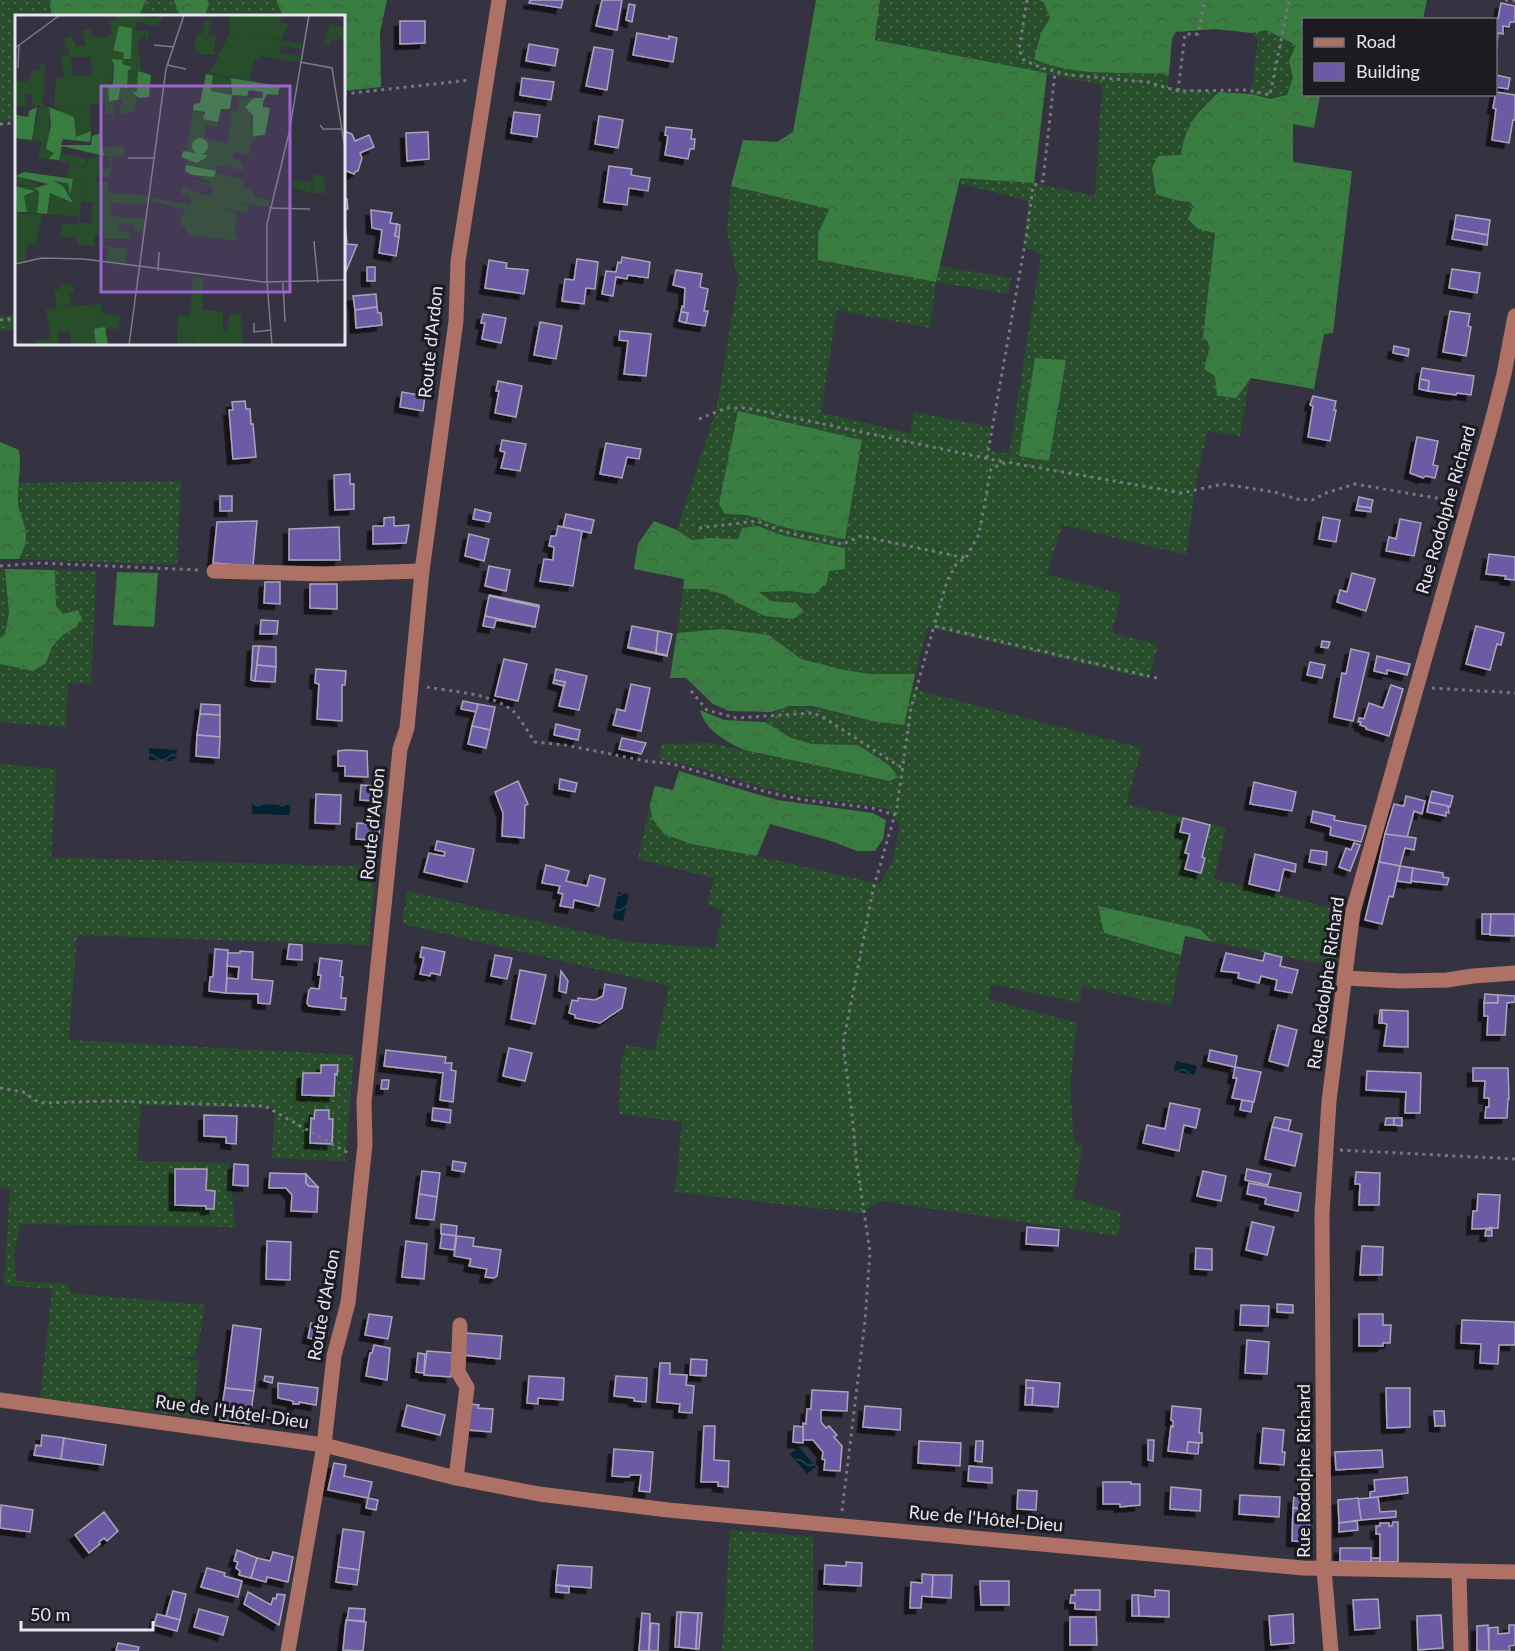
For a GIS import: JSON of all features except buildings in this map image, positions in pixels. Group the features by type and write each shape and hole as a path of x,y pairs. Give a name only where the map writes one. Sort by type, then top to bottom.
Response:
{"street":[{"name":"Route d'Ardon","path":"288,1651 324,1445 334,1356 348,1303 364,1158 364,1102 400,749 407,728 422,571 456,321 458,261 499,0"},
{"name":"Rue Rodolphe Richard","path":"1331,1651 1324,1569 1322,1213 1329,1101 1353,911 1494,415 1515,316"},
{"path":"214,571 322,574 422,571"},
{"path":"1344,978 1401,981 1447,980 1473,975 1515,973"},
{"path":"456,1478 467,1387 458,1372 460,1325"},
{"name":"Rue de l'Hôtel-Dieu","path":"0,1400 324,1445 456,1478 539,1494 668,1510 1324,1569 1515,1572"},
{"path":"1459,1572 1461,1651"}],"path":[{"path":"1027,0 1020,50 1024,60 1042,68 1069,75 1147,81 1178,91 1246,90 1270,95 1289,0"},
{"path":"1178,91 1185,34 1198,34 1205,0"},
{"path":"1505,0 1515,2"},
{"path":"987,458 1033,186 1043,181 1055,72"},
{"path":"345,94 488,78"},
{"path":"0,124 15,123"},
{"path":"0,320 15,318"},
{"path":"699,418 726,408 747,408 1006,462 1182,493 1223,484 1312,500 1355,483 1468,503"},
{"path":"841,1525 869,1284 870,1252 843,1044 873,890 895,815 911,708 947,581 957,563 966,558 979,534 991,469 1006,462"},
{"path":"699,528 757,521 784,532 843,543 861,536 966,558"},
{"path":"0,566 40,563 214,571"},
{"path":"934,626 1157,678"},
{"path":"411,684 501,703 516,713 524,729 535,742 673,764 767,792 804,800 872,808 895,815"},
{"path":"1416,686 1459,691 1515,693"},
{"path":"691,691 707,710 736,718 813,714 826,719 902,768"},
{"path":"0,1088 23,1092 40,1102 110,1101 265,1106 343,1152 364,1158"},
{"path":"1326,1150 1515,1159"}],"green space":[{"path":"0,0 51,0 52,15 15,15 15,120 0,121"},
{"path":"51,0 146,0 139,15 52,15"},
{"path":"146,0 174,0 180,15 139,15"},
{"path":"174,0 207,0 209,4 205,15 180,15"},
{"path":"207,0 276,0 283,15 205,15 209,4"},
{"path":"276,0 387,0 380,32 381,87 345,91 345,15 283,15"},
{"path":"816,0 880,0 875,40 1047,73 1034,183 960,178 936,282 818,260 818,234 829,209 731,186 743,140 777,142 793,132"},
{"path":"880,0 1039,0 1044,3 1050,18 1041,33 1035,59 1080,71 1169,74 1168,87 1219,92 1199,110 1175,200 1190,201 1198,229 1215,233 1203,336 1210,344 1206,356 1215,376 1236,398 1250,378 1240,436 1208,431 1196,482 1186,555 1062,525 1047,574 1121,594 1112,633 1158,644 1149,679 928,627 915,674 873,674 849,671 801,659 769,635 722,629 677,633 683,589 705,589 726,595 736,602 796,603 771,601 758,592 789,591 815,594 829,571 845,569 845,548 785,536 758,526 738,539 692,540 677,530 717,406 738,279 727,231 731,186 829,209 818,234 818,260 936,282 930,328 837,310 821,413 910,433 914,412 991,427 988,450 1009,454 1041,255 1024,246 1028,201 958,183 960,177 1034,183 1095,196 1102,85 875,40","holes":["1035,358 1066,361 1049,461 1020,456","862,440 766,520 747,515 725,514"]},
{"path":"1039,0 1427,0 1423,18 1302,18 1302,96 1320,96 1314,128 1293,124 1293,162 1352,171 1333,333 1324,334 1314,389 1251,378 1236,398 1217,396 1215,376 1204,369 1210,345 1203,336 1215,233 1198,229 1188,219 1193,207 1190,202 1156,194 1152,168 1158,156 1181,155 1193,120 1219,92 1251,94 1270,99 1287,95 1293,78 1289,61 1296,45 1266,30 1252,33 1215,29 1176,32 1172,39 1169,74 1066,69 1034,59 1041,33 1050,18 1044,3"},
{"path":"1266,30 1296,45 1289,61 1293,78 1287,95 1270,99 1251,94 1258,39 1252,33"},
{"path":"940,266 1011,278 1009,294 936,282"},
{"path":"15,315 15,329 0,331 0,316"},
{"path":"1035,358 1066,360 1049,461 1019,456"},
{"path":"738,411 862,440 845,539 787,528 747,515 725,514 719,504"},
{"path":"0,442 19,450 18,503 26,536 19,559 0,559"},
{"path":"181,481 177,565 19,559 25,540 18,502 18,483"},
{"path":"654,521 677,530 692,540 738,539 742,528 758,526 785,536 845,548 845,569 829,571 827,582 815,594 789,591 759,592 771,601 796,603 804,612 793,619 765,616 726,595 705,589 683,589 684,579 634,569 638,544"},
{"path":"0,569 5,569 9,613 5,634 0,638"},
{"path":"5,569 55,570 56,606 63,614 78,610 82,618 75,628 63,635 52,647 46,663 33,671 0,664 0,638 5,634 9,613"},
{"path":"55,570 96,571 91,684 68,683 66,727 0,722 0,664 16,667 46,663 57,642 75,628 56,606"},
{"path":"117,572 158,573 154,627 113,625"},
{"path":"722,629 769,635 801,659 849,671 873,674 915,674 904,725 872,721 812,706 790,706 771,712 729,711 713,704 686,678 670,678 677,633"},
{"path":"912,687 1142,748 1126,804 1226,828 1214,879 1347,912 1337,967 1213,942 1200,929 1099,906 1104,933 1181,955 1171,1006 1082,986 1080,1003 992,984 988,999 1077,1023 1070,1087 1074,1141 1083,1147 1073,1198 1121,1213 1118,1236 881,1201 860,1213 675,1192 682,1122 619,1114 621,1063 627,1045 655,1050 669,986 402,924 407,891 627,942 715,948 723,910 707,904 714,878 638,859 650,804 652,818 664,834 691,844 757,856 880,884 893,860 900,824 887,809 767,789 689,765 659,759 661,744 709,743 890,781 858,745 812,744 791,738 765,722 773,713 783,708 806,706 852,717 903,725"},
{"path":"700,710 724,720 765,722 791,738 812,744 858,745 890,766 898,777 890,781 744,750 723,739 712,730"},
{"path":"0,764 56,769 51,857 376,867 369,945 77,935 69,1040 354,1055 345,1161 272,1158 275,1108 141,1105 137,1161 229,1163 235,1227 20,1224 14,1255 16,1281 68,1284 70,1293 205,1305 196,1357 174,1357 199,1361 192,1417 40,1398 52,1289 4,1285 10,1189 0,1188"},
{"path":"679,771 777,800 873,813 886,820 883,839 875,851 857,851 831,841 770,824 757,856 691,844 664,834 652,818 650,804 655,786 673,790"},
{"path":"1098,906 1200,929 1213,942 1185,936 1181,955 1104,933"},
{"path":"730,1530 813,1537 813,1651 722,1651"}],"water":[{"path":"149,748 177,750 176,759 173,761 149,760"},
{"path":"252,804 290,805 290,815 252,814"},
{"path":"618,892 629,894 623,921 613,919"},
{"path":"1176,1061 1197,1066 1194,1076 1174,1071"},
{"path":"799,1447 816,1467 807,1474 790,1454"}]}
